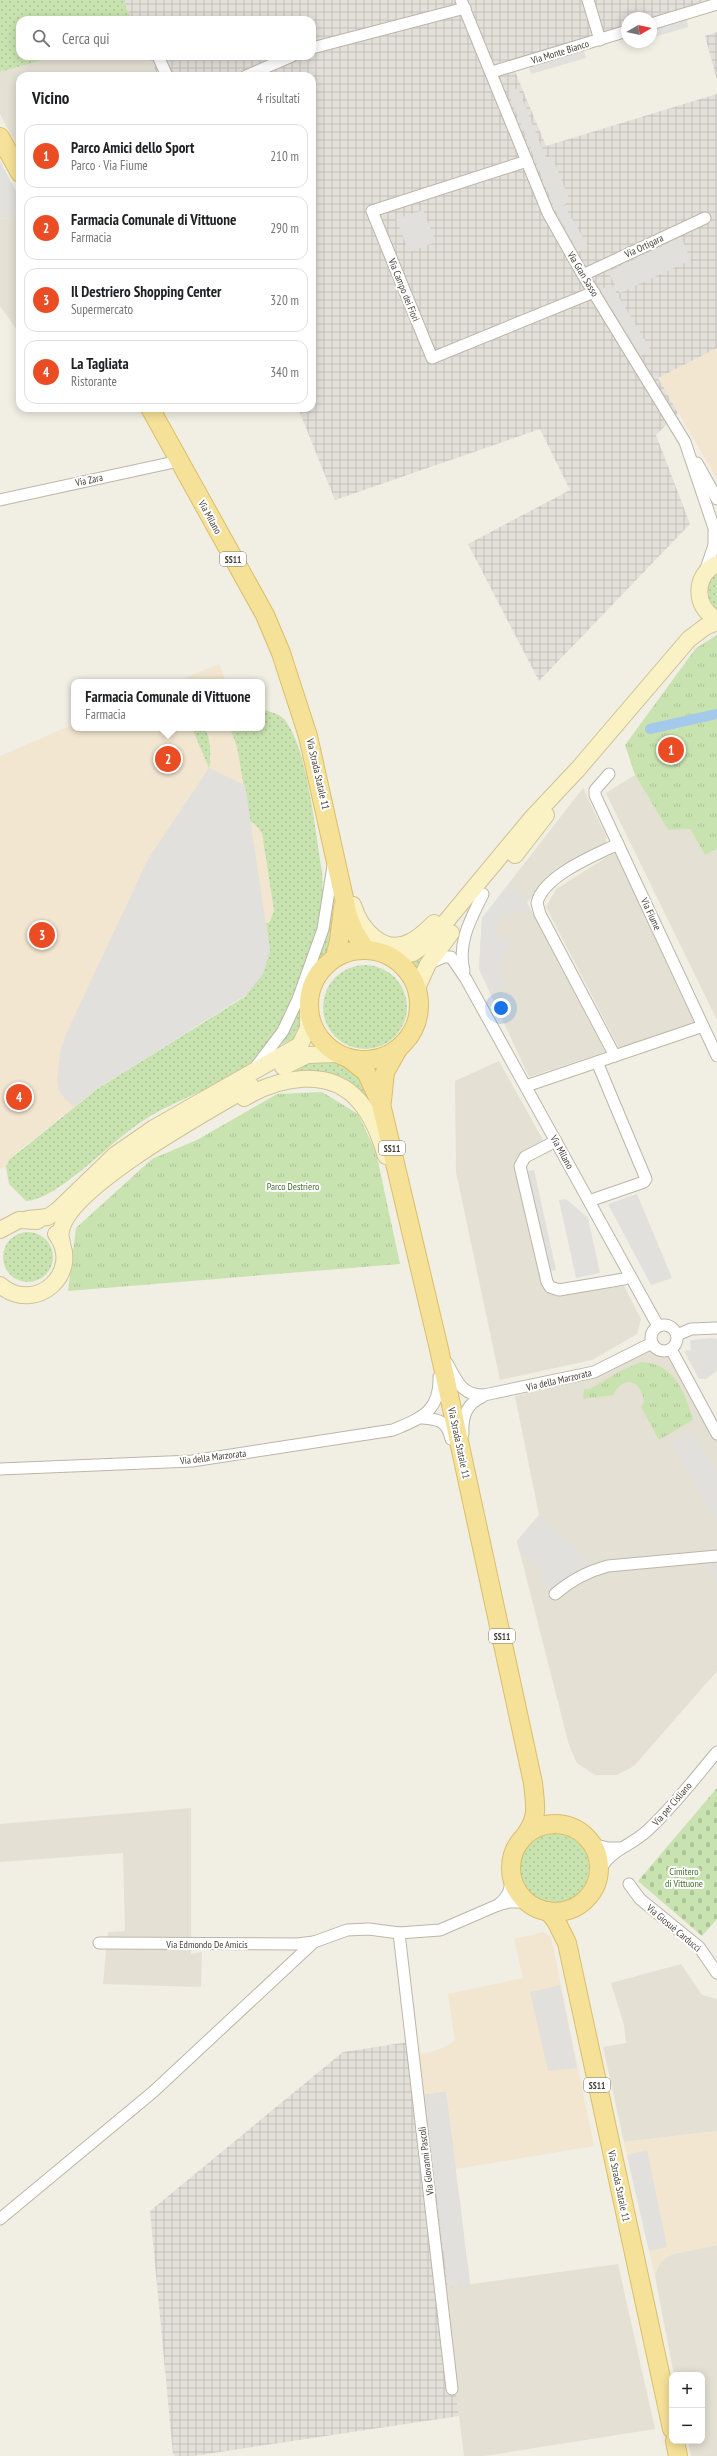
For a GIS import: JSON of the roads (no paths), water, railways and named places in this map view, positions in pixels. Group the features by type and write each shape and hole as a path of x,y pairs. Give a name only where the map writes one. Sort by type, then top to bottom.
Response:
{"main road":[{"path":"0,137 16,166"},
{"name":"SS11","path":"152,412 179,461"},
{"name":"Via Milano","path":"179,461 265,615 283,658"},
{"path":"689,639 696,623 700,597 699,588 711,568"},
{"path":"700,597 707,612 717,618"},
{"path":"394,958 422,948 479,891 534,833 578,769 689,639 705,627 717,622"},
{"name":"Via Strada Statale 11","path":"283,658 308,736 330,830 342,892 354,931 365,949"},
{"path":"330,830 361,924 369,934 388,945 410,943 426,931 448,909 479,891"},
{"path":"417,988 428,964 479,891"},
{"name":"Via Strada Statale 11","path":"334,957 341,927 342,892"},
{"path":"0,1230 10,1223 48,1217 58,1210 115,1155 154,1128 300,1045 308,1028 310,992 315,979 323,967 334,957 349,951 365,949 380,952 394,958 412,976 417,988 420,1005 417,1022 410,1037 398,1049 382,1058 364,1061 343,1056 307,1055 285,1065 155,1143 112,1173 77,1204 61,1230 64,1265 53,1284 38,1294 30,1296 4,1291"},
{"path":"308,1007 311,1024 319,1038 331,1050 343,1056"},
{"name":"Via Strada Statale 11","path":"381,1104 385,1072 398,1049"},
{"name":"Via Strada Statale 11","path":"343,1056 366,1072 381,1104 439,1349 533,1783 536,1812 534,1823 517,1846 511,1860 512,1875 520,1895 528,1902 548,1911 558,1912 579,1904 588,1896 595,1885 598,1873 598,1858 592,1844 584,1835 573,1828 561,1824 544,1809 533,1783"},
{"path":"155,1143 188,1130 263,1087 292,1079 312,1078 344,1090 359,1100 380,1136 389,1168 402,1192"},
{"path":"28,1219 45,1224 55,1232 62,1243"},
{"path":"526,1834 548,1824 561,1824"},
{"name":"Via Strada Statale 11","path":"567,1943 573,1916 579,1904"},
{"name":"Via Strada Statale 11","path":"548,1911 556,1921 567,1943 669,2415"},
{"path":"676,2444 678,2456"}],"street":[{"path":"588,0 600,40"},
{"path":"316,47 463,4"},
{"name":"Via Gran Sasso","path":"463,4 492,72 548,213 583,274 685,442 716,535 711,568"},
{"path":"657,22 717,4"},
{"name":"Via Monte Bianco","path":"492,72 621,33"},
{"path":"160,60 165,72"},
{"path":"255,72 283,60"},
{"name":"Via Campo dei Fiori","path":"527,160 372,211 432,358 594,292"},
{"name":"Via Ortigara","path":"583,274 705,218"},
{"path":"685,442 717,499"},
{"name":"Via Zara","path":"0,500 179,461"},
{"name":"Via Fiume","path":"609,774 595,790 595,795 717,1056"},
{"path":"615,1056 540,914 537,903 543,892 568,868 618,844"},
{"path":"251,1074 283,1031 298,999 323,929 335,854"},
{"path":"466,979 462,960 463,942 479,891"},
{"path":"428,964 438,959 451,957 466,979"},
{"name":"Via Milano","path":"466,979 658,1326"},
{"path":"526,1086 703,1026"},
{"path":"589,1201 644,1182 646,1179 597,1062"},
{"path":"556,1141 525,1157 520,1166 547,1282 550,1287 559,1290 624,1279 630,1276"},
{"path":"658,1326 669,1326 676,1335 675,1345 671,1349 659,1350 652,1343 651,1333 658,1326"},
{"path":"676,1335 691,1329 717,1328 717,1333"},
{"name":"Via della Marzorata","path":"469,1490 464,1418 472,1401 484,1396 594,1372 652,1343"},
{"name":"Via della Marzorata","path":"439,1349 458,1385 464,1391 473,1396 484,1396"},
{"name":"Via della Marzorata","path":"0,1469 192,1461 393,1430 422,1418 438,1398 439,1349"},
{"path":"671,1349 717,1434"},
{"path":"422,1418 442,1421 448,1427 469,1490"},
{"path":"555,1594 570,1583 608,1566 717,1556"},
{"name":"Via per Cisliano","path":"598,1873 604,1862 620,1848 632,1843 648,1830 717,1752"},
{"path":"592,1844 608,1848 620,1848"},
{"path":"498,1906 507,1898 511,1890 512,1875"},
{"name":"Via Giosuè Carducci","path":"629,1884 640,1899 699,1947 717,1973"},
{"path":"0,2219 153,2092 314,1942 347,1930 369,1929 399,1933 440,1930 509,1902 528,1902"},
{"name":"Via Giovanni Pascoli","path":"399,1933 452,2389"},
{"name":"Via Edmondo De Amicis","path":"99,1943 297,1944 314,1942"}],"waterway":[{"path":"650,729 717,714"}],"place":[{"name":"Parco Amici dello Sport","path":"671,750"},
{"name":"Farmacia Comunale di Vittuone","path":"168,759"},
{"name":"Il Destriero Shopping Center","path":"42,935"},
{"name":"La Tagliata","path":"19,1097"}],"park label":[{"name":"Parco Destriero","path":"293,1186"},
{"name":"Cimitero di Vittuone","path":"684,1876"}]}
